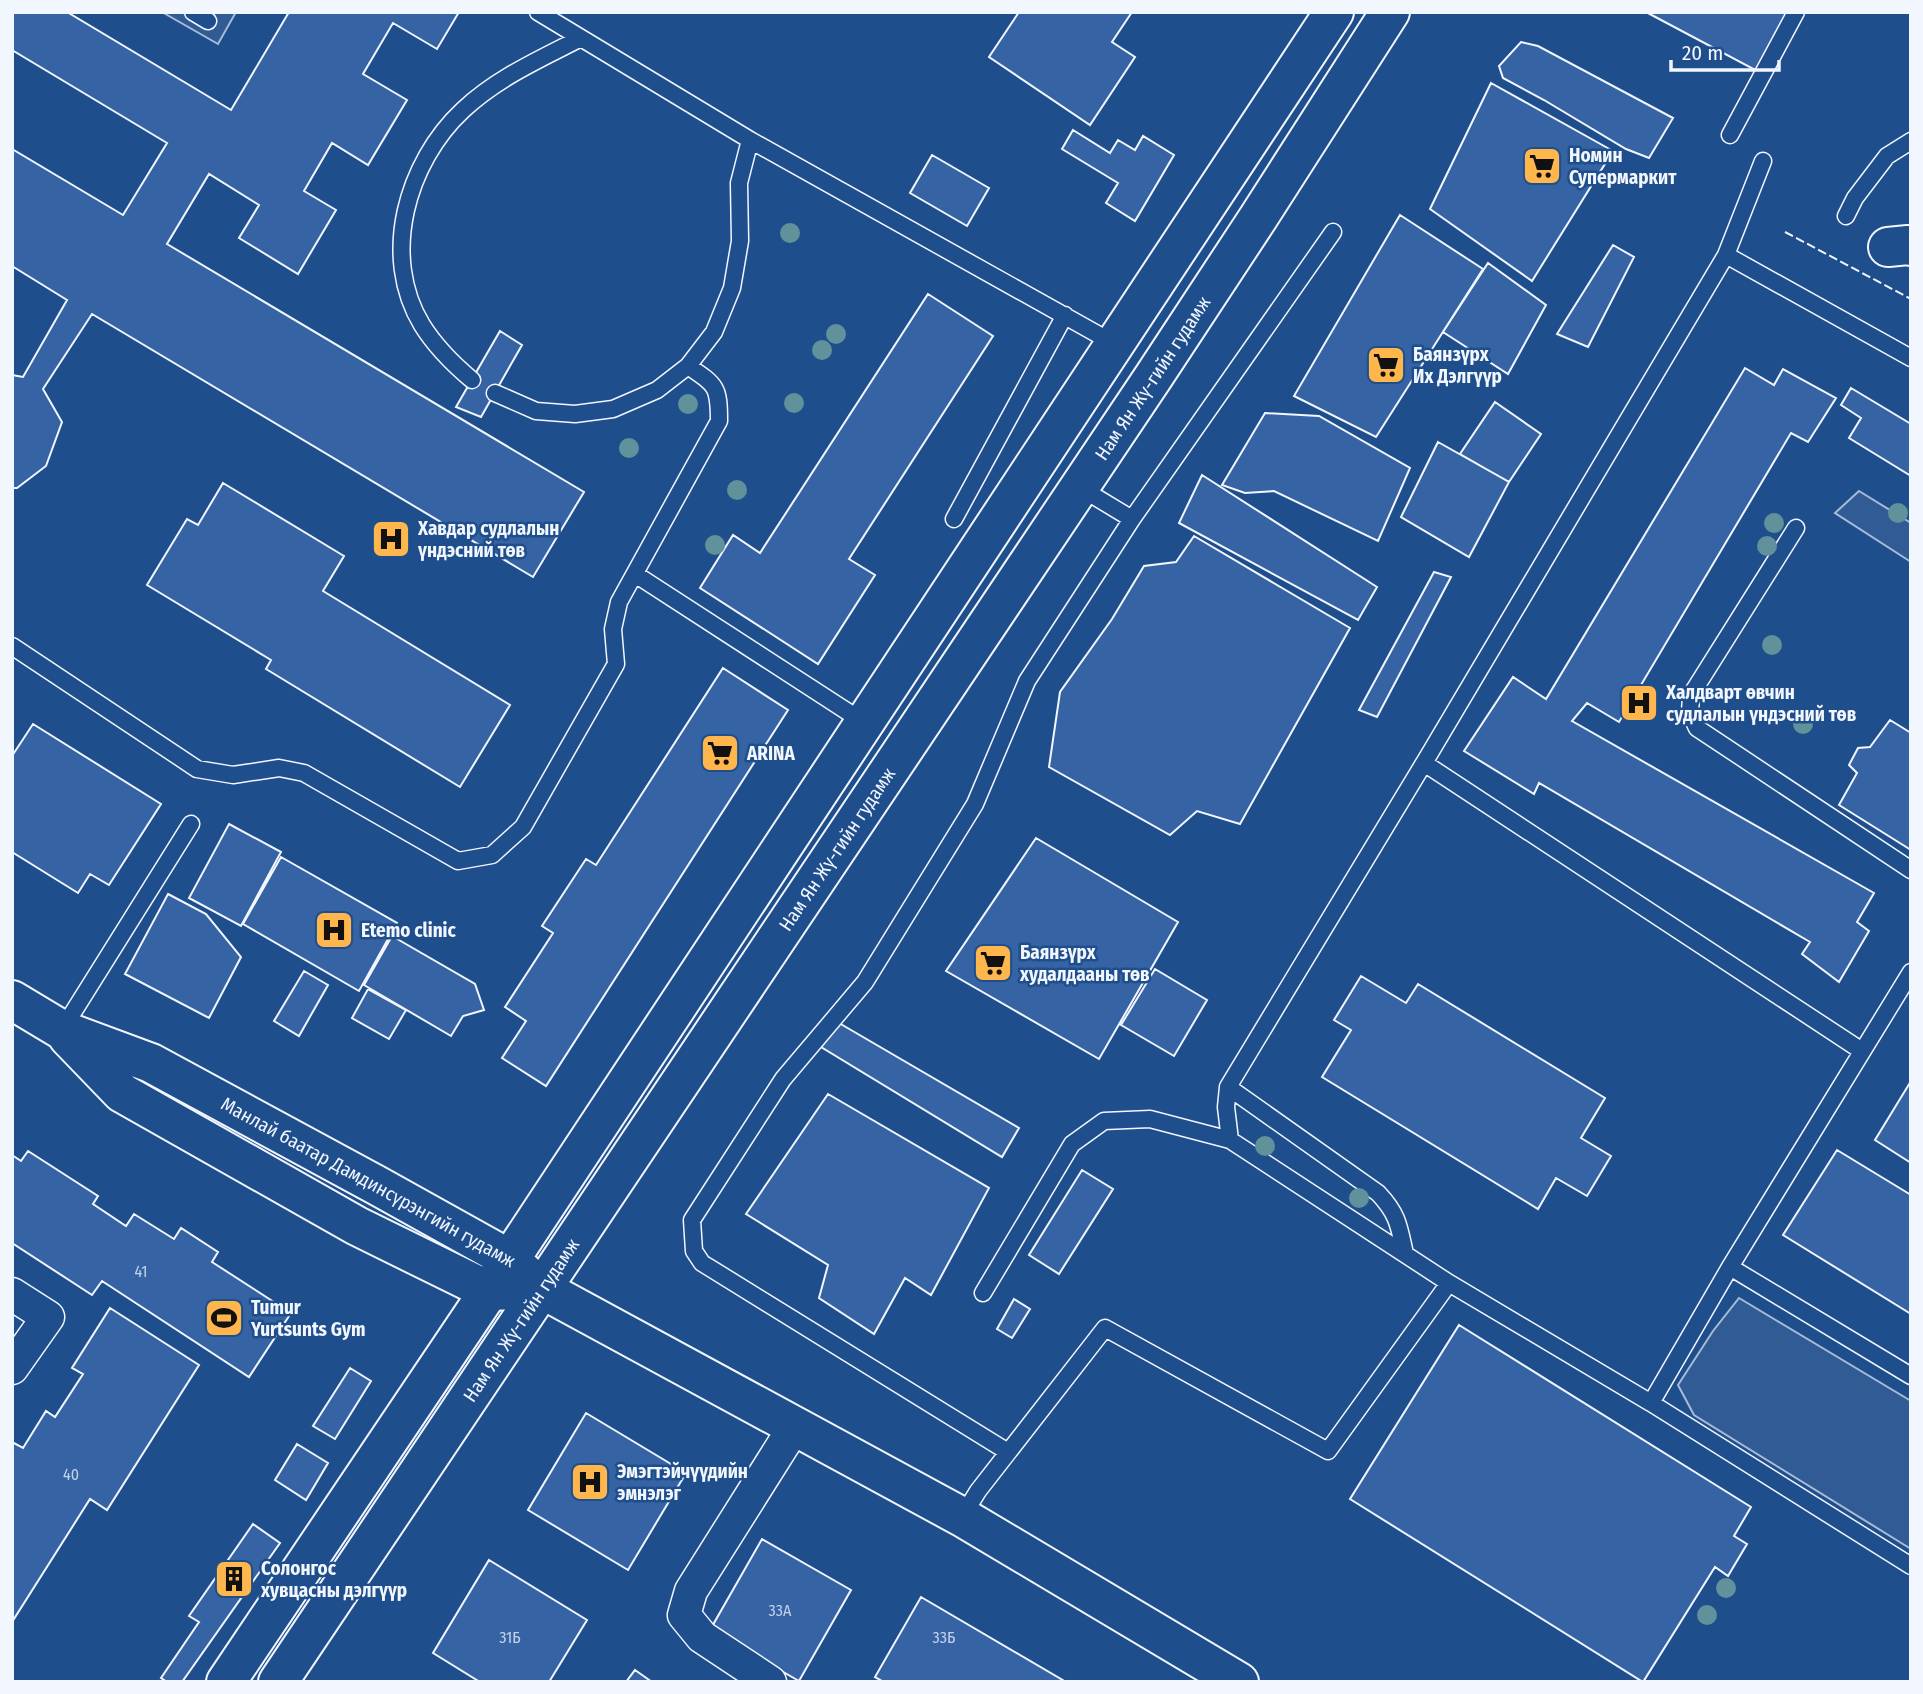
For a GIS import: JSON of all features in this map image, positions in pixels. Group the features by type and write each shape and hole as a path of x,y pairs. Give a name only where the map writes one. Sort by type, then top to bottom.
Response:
{"main road":[{"path":"226,1682 489,1291 1334,12"},
{"name":"Нам Ян Жү-гийн гудамж","path":"278,1682 1079,487 1258,218 1390,12"},
{"name":"Манлай баатар Дамдинсүрэнгийн гудамж","path":"12,1000 62,1030 151,1063 509,1259 541,1289"},
{"name":"Манлай баатар Дамдинсүрэнгийн гудамж","path":"62,1030 122,1093 357,1226 489,1291 541,1289"},
{"path":"541,1289 962,1517 1240,1682"}],"street":[{"path":"12,1294 48,1317 12,1368"},
{"path":"770,1682 702,1637 684,1615 691,1591 795,1426"}],"lane":[{"path":"193,12 208,21"},
{"path":"538,12 750,140 1115,344"},
{"path":"1730,135 1796,12"},
{"path":"472,380 438,348 421,323 409,296 402,262 403,227 410,192 422,163 440,135 463,110 500,82 582,38"},
{"path":"495,393 536,411 575,414 613,409 657,390 688,366 714,331 732,288 740,241 738,183 750,140"},
{"path":"1846,216 1855,198 1887,156 1911,141"},
{"path":"1230,1140 1226,1107 1228,1087 1726,255 1763,161"},
{"path":"1008,1452 702,1263 694,1251 692,1220 783,1079 865,982 975,804 1027,681 1132,519 1332,232"},
{"path":"1726,255 1911,358"},
{"path":"954,519 1065,315"},
{"path":"12,646 197,769 233,775 279,768 304,773 458,860 492,855 523,827 616,664 613,629 619,602 719,421 719,400 713,383 688,366"},
{"path":"1079,487 1132,519"},
{"path":"1796,528 1691,695 1690,713 1697,728 1911,870"},
{"path":"635,574 865,723"},
{"path":"1424,763 1862,1051"},
{"path":"62,1030 191,824"},
{"path":"1651,1403 1730,1267 1911,972"},
{"path":"1228,1087 1378,1193 1392,1208 1399,1223 1405,1254"},
{"path":"983,1293 1072,1144 1104,1121 1150,1119 1230,1140 1449,1283 1651,1403 1911,1566"},
{"path":"1730,1267 1911,1376"},
{"path":"962,1517 978,1491 1105,1328 1328,1451 1449,1283"}],"shaded area":[{"path":"162,12 236,12 218,44"},
{"path":"1859,491 1911,523 1911,562 1835,513"},
{"path":"1739,1298 1911,1401 1911,1549 1694,1415 1678,1385 1713,1331"}],"building":[{"path":"12,12 67,12 231,110 289,12 459,12 437,49 393,23 363,74 407,100 368,165 332,143 304,191 336,210 298,274 239,238 259,205 209,174 167,244 584,492 533,577 92,314 43,389 62,422 46,466 17,488 12,488 12,375 23,377 67,300 12,266 12,149 123,215 167,143 12,50"},
{"path":"1019,12 1132,12 1112,42 1135,57 1090,125 989,57"},
{"path":"1646,12 1788,12 1757,71"},
{"path":"1521,42 1538,46 1673,118 1649,158 1626,149 1503,78 1499,66"},
{"path":"1491,83 1613,151 1532,281 1430,209"},
{"path":"1073,130 1110,153 1118,140 1135,150 1143,136 1174,155 1135,221 1106,203 1118,183 1062,149"},
{"path":"932,155 989,188 967,226 910,193"},
{"path":"1400,215 1483,269 1376,437 1294,396"},
{"path":"1613,245 1634,257 1588,347 1557,334"},
{"path":"1488,263 1546,305 1508,374 1443,332"},
{"path":"928,294 993,336 849,559 875,575 818,664 700,588 733,535 760,553"},
{"path":"500,331 522,345 481,417 456,407"},
{"path":"1745,368 1774,385 1783,369 1836,398 1808,442 1791,433 1619,722 1587,703 1572,721 1874,893 1857,922 1869,931 1839,982 1802,954 1810,942 1539,783 1534,794 1464,751 1513,677 1546,699"},
{"path":"1851,388 1911,424 1911,476 1849,438 1861,418 1841,405"},
{"path":"1495,402 1541,434 1509,482 1460,454"},
{"path":"1265,413 1319,416 1410,468 1378,541 1274,491 1245,493 1222,485"},
{"path":"1438,442 1509,482 1469,557 1401,517"},
{"path":"1202,475 1377,587 1358,620 1179,523"},
{"path":"223,483 344,556 323,591 510,705 460,787 266,669 271,660 147,585 187,519 198,525"},
{"path":"1194,536 1350,628 1240,824 1197,811 1170,835 1049,767 1060,692 1112,619 1144,566 1176,562"},
{"path":"1434,572 1451,577 1377,717 1359,710"},
{"path":"723,668 788,710 546,1086 502,1058 526,1021 505,1007 553,933 542,926 586,859 596,865"},
{"path":"1890,720 1911,733 1911,850 1839,805 1857,773 1849,765 1858,748 1870,747"},
{"path":"33,724 161,804 109,885 90,874 78,893 12,852 12,756"},
{"path":"229,824 281,852 241,926 189,898"},
{"path":"1036,838 1178,922 1099,1059 946,971"},
{"path":"281,857 397,923 359,991 243,924"},
{"path":"168,894 206,914 241,957 209,1018 125,974"},
{"path":"392,936 475,984 484,1010 463,1016 451,1036 364,985"},
{"path":"1155,969 1207,1000 1174,1056 1121,1025"},
{"path":"304,971 328,985 299,1036 274,1021"},
{"path":"1361,976 1406,1003 1418,984 1605,1098 1581,1138 1611,1156 1587,1196 1556,1178 1538,1209 1322,1077 1351,1030 1334,1020"},
{"path":"368,989 406,1010 389,1039 352,1018"},
{"path":"839,1023 1019,1128 1002,1157 821,1047"},
{"path":"1911,1081 1911,1163 1875,1140"},
{"path":"828,1094 989,1188 931,1295 905,1278 874,1334 819,1298 828,1265 746,1214"},
{"path":"1837,1150 1911,1195 1911,1314 1783,1235"},
{"path":"28,1151 98,1196 93,1204 126,1226 134,1214 174,1239 181,1228 218,1252 212,1262 291,1313 249,1377 102,1281 92,1295 12,1243 12,1155 21,1161"},
{"path":"1082,1170 1113,1189 1059,1274 1029,1255"},
{"path":"1014,1299 1030,1309 1012,1338 997,1329"},
{"path":"110,1308 199,1365 107,1510 90,1499 12,1622 12,1442 23,1448 46,1411 55,1417 83,1374 72,1368"},
{"path":"1459,1325 1751,1507 1734,1536 1747,1544 1728,1576 1715,1567 1643,1682 1350,1499"},
{"path":"350,1368 371,1381 335,1439 313,1426"},
{"path":"586,1413 686,1473 628,1570 528,1510"},
{"path":"297,1444 328,1463 306,1500 275,1480"},
{"name":"Солонгос хувцасны дэлгүүр","path":"253,1524 280,1543 182,1682 167,1682 161,1678 199,1622 189,1616"},
{"path":"762,1539 851,1590 799,1681 710,1630"},
{"path":"489,1560 587,1620 549,1682 480,1682 433,1653"},
{"path":"921,1597 1066,1682 884,1682 875,1677"},
{"path":"635,1670 652,1682 626,1682"}],"fence":[{"path":"1785,232 1911,299"}],"place":[{"name":"Номин Супермаркит","path":"1542,166"},
{"name":"Баянзүрх Их Дэлгүүр","path":"1386,365"},
{"name":"Хавдар судлалын үндэсний төв","path":"391,539"},
{"name":"Халдварт өвчин судлалын үндэсний төв","path":"1639,703"},
{"name":"ARINA","path":"720,753"},
{"name":"Etemo clinic","path":"334,930"},
{"name":"Баянзүрх худалдааны төв","path":"993,963"},
{"name":"Tumur Yurtsunts Gym","path":"224,1318"},
{"name":"Эмэгтэйчүүдийн эмнэлэг","path":"590,1482"},
{"name":"Солонгос хувцасны дэлгүүр","path":"234,1579"}]}
